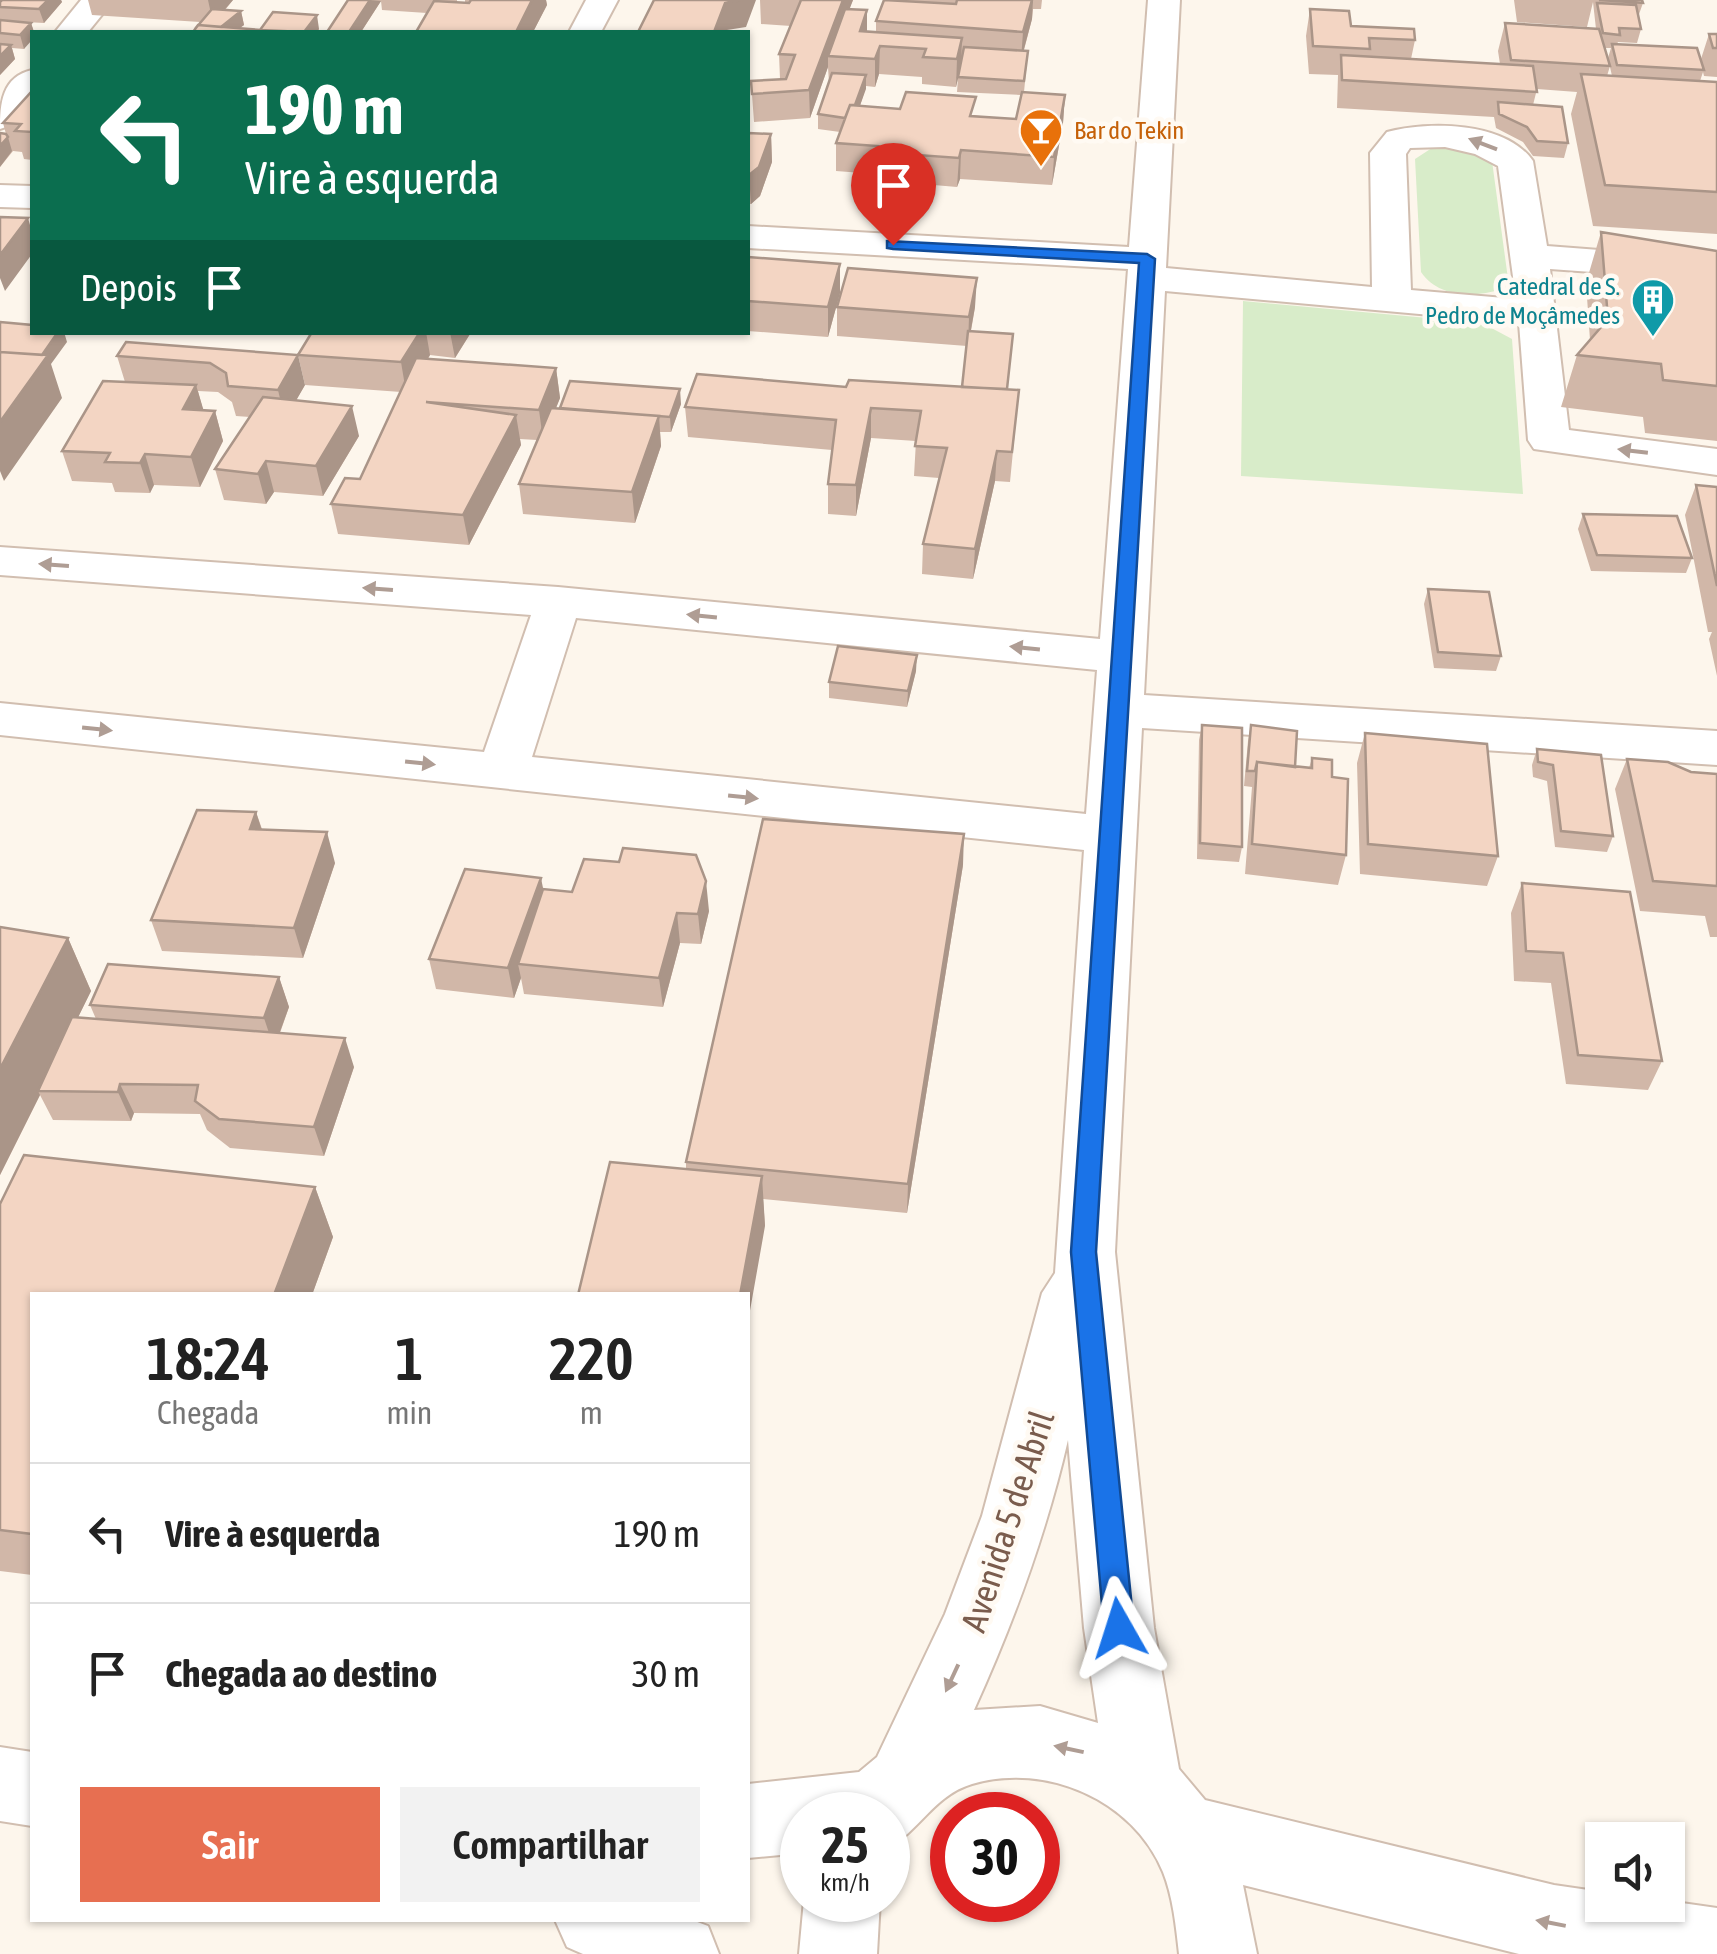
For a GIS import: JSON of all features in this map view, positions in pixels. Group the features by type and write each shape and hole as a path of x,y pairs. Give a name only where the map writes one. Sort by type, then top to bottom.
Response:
{"street":[{"path":"73,30 98,0"},
{"path":"586,30 602,0"},
{"name":"Avenida 5 de Abril","path":"1164,0 1084,1252 1119,1628 1164,1811 1210,1892 1218,1954"},
{"path":"0,120 30,82"},
{"path":"1392,299 1388,153 1400,139 1466,138 1492,146 1515,161 1538,313 1549,440 1717,462"},
{"path":"0,196 30,198"},
{"path":"750,237 1147,268 1538,313"},
{"path":"1530,256 1717,270"},
{"path":"0,561 558,602 1122,657"},
{"path":"503,772 558,602"},
{"path":"1119,710 1717,748"},
{"path":"0,719 1110,835"},
{"name":"Avenida 5 de Abril","path":"875,1792 976,1626 1016,1516 1084,1252"},
{"path":"888,1792 960,1748 1024,1739 1088,1753 1164,1811 1554,1924 1717,1948"},
{"path":"0,1784 30,1789"},
{"path":"750,1822 780,1818"},
{"path":"599,1922 680,1954"},
{"path":"838,1954 840,1922"}],"green space":[{"path":"1435,146 1467,148 1492,161 1508,279 1502,289 1458,294 1437,287 1421,272 1415,159"},
{"path":"1243,301 1482,323 1512,339 1523,494 1241,476"}],"building":[{"path":"2,0 48,0 39,9 0,7"},
{"path":"348,0 370,0 350,30 328,30"},
{"path":"532,0 517,30 417,30 434,1"},
{"path":"654,0 742,0 725,3 715,30 639,30"},
{"path":"801,0 843,0 809,90 752,94 751,81 786,79 795,55 779,54"},
{"path":"884,0 956,4 957,0 1032,0 1023,32 876,21"},
{"path":"1599,0 1642,0 1643,3"},
{"path":"1597,3 1636,5 1641,29 1619,28 1620,35 1603,33"},
{"path":"212,9 241,11 221,27 198,25"},
{"path":"845,9 867,10 860,31 962,38 957,59 923,57 926,49 880,46 875,59 828,56"},
{"path":"1310,9 1349,11 1351,26 1414,29 1415,40 1369,38 1370,49 1313,46"},
{"path":"273,12 317,15 306,30 260,30"},
{"path":"0,20 31,23 20,35 0,33"},
{"path":"1505,23 1599,29 1610,66 1511,60"},
{"path":"198,25 262,30 194,30"},
{"path":"1709,34 1717,34 1717,48 1713,48"},
{"path":"0,44 11,45 0,56"},
{"path":"1612,44 1697,48 1704,70 1617,65"},
{"path":"964,47 1028,51 1024,81 958,77"},
{"path":"1341,55 1533,66 1537,92 1342,80"},
{"path":"832,73 866,75 855,105 850,105 845,118 818,114"},
{"path":"1581,74 1717,82 1717,192 1605,185"},
{"path":"906,92 976,97 970,116 1016,119 1022,92 1065,95 1054,157 961,150 959,158 875,152 878,146 836,143 850,105 900,109"},
{"path":"30,93 30,132 15,131 21,124 3,123"},
{"path":"1498,102 1562,107 1568,143 1537,141 1527,127 1499,114"},
{"path":"750,133 771,134 759,167 750,174"},
{"path":"0,217 28,218 0,255"},
{"path":"1601,232 1717,251 1717,386 1663,380 1661,364 1577,355 1608,319"},
{"path":"750,257 840,264 828,307 750,301"},
{"path":"848,268 977,278 969,317 837,307"},
{"path":"0,322 30,325 30,335 56,335 42,355 0,352"},
{"path":"968,331 1013,334 1007,389 962,387"},
{"path":"310,335 418,335 401,362 298,355"},
{"path":"126,342 298,355 278,390 228,386 226,373 210,363 117,356"},
{"path":"0,352 48,355 0,422"},
{"path":"416,358 556,368 539,410 426,402 516,415 463,515 331,504 345,478 360,479"},
{"path":"697,374 846,387 849,380 1019,390 1012,452 997,451 975,549 923,544 947,448 915,446 921,411 871,408 856,485 828,484 836,420 685,407"},
{"path":"103,381 196,385 183,409 215,411 191,457 145,454 140,463 105,462 110,453 62,451"},
{"path":"570,381 680,389 670,417 560,408"},
{"path":"263,397 352,406 316,466 266,461 258,474 215,469"},
{"path":"551,408 659,416 632,492 519,484"},
{"path":"1696,485 1717,487 1717,586"},
{"path":"1583,514 1677,516 1692,558 1597,555"},
{"path":"1428,589 1489,592 1501,656 1438,652"},
{"path":"838,646 917,655 908,691 829,682"},
{"path":"1202,725 1242,728 1242,847 1200,843"},
{"path":"1251,725 1297,731 1295,767 1257,762 1255,771 1247,771"},
{"path":"1365,733 1487,744 1498,856 1368,844"},
{"path":"1537,749 1601,755 1613,836 1561,831 1553,765 1538,762"},
{"path":"1312,758 1332,760 1332,777 1348,779 1346,855 1252,844 1257,762 1312,768"},
{"path":"1627,759 1668,762 1691,772 1717,774 1717,886 1653,881"},
{"path":"197,810 256,812 250,829 327,832 294,928 151,920"},
{"path":"763,819 964,834 908,1184 686,1162"},
{"path":"623,848 696,855 706,881 698,914 677,913 659,978 518,964 543,889 572,892 584,859 619,862"},
{"path":"465,869 541,878 508,968 429,959"},
{"path":"1522,883 1630,892 1662,1061 1578,1055 1563,953 1526,951"},
{"path":"0,927 68,938 0,1069"},
{"path":"108,964 279,977 264,1018 90,1005"},
{"path":"72,1017 345,1038 314,1127 219,1119 195,1101 198,1085 120,1084 118,1092 38,1091"},
{"path":"24,1155 315,1187 275,1292 30,1292 30,1534 0,1530 0,1204"},
{"path":"610,1162 762,1176 741,1292 579,1292"}],"place":[{"name":"Bar do Tekin","path":"1041,168"},
{"name":"Catedral de S. Pedro de Moçâmedes","path":"1653,338"}],"route":[{"path":"893,245 1147,259 1084,1252 1119,1628"}]}
